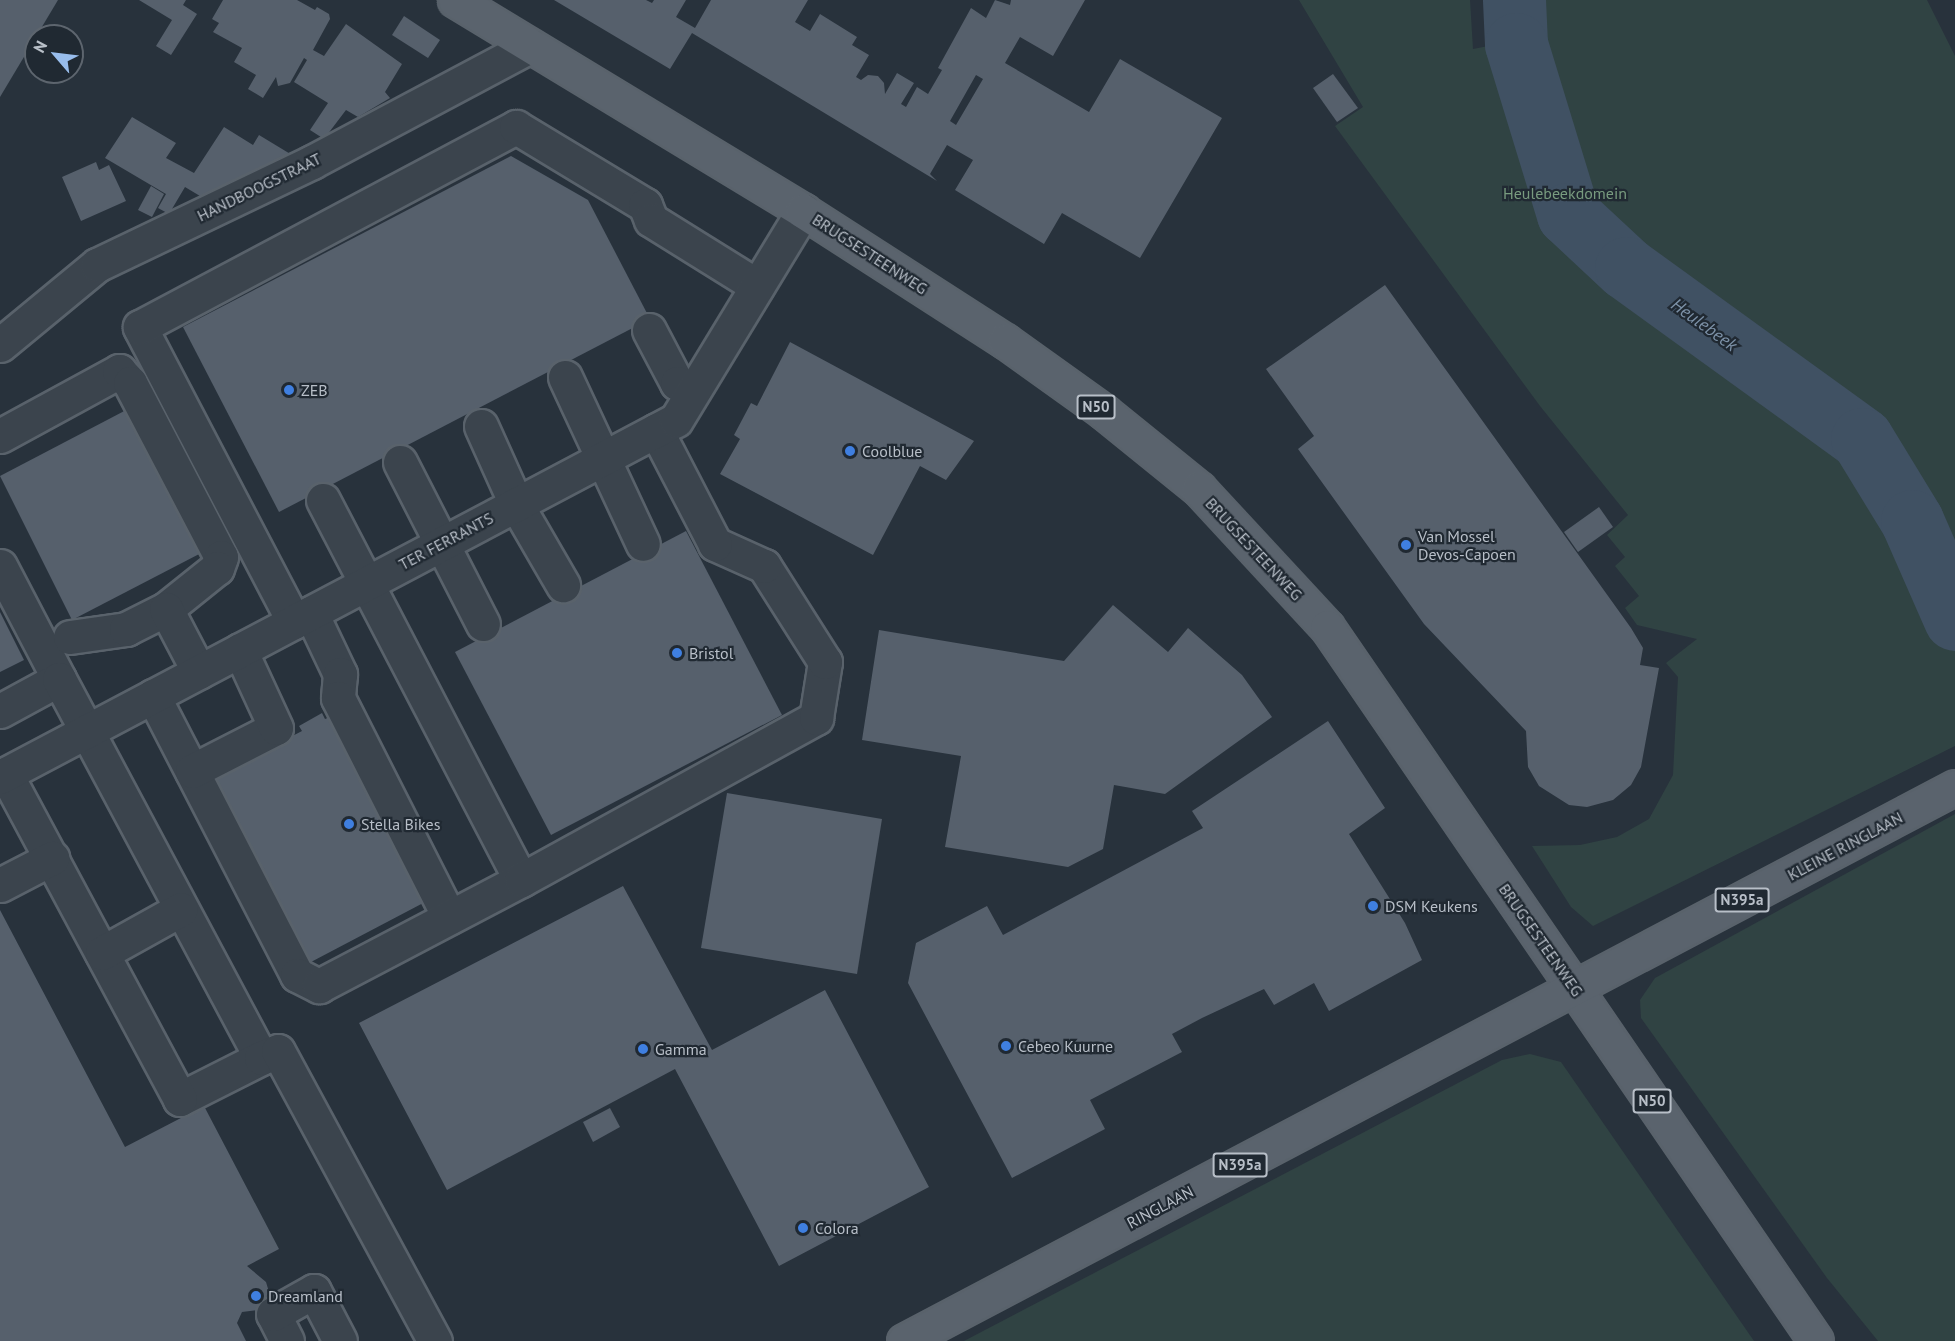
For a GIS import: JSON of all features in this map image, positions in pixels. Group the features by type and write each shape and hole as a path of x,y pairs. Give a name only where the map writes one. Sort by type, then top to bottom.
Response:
{"main road":[{"name":"BRUGSESTEENWEG","path":"455,0 803,211 1005,341 1104,412 1199,489 1327,627 1816,1341"},
{"name":"KLEINE RINGLAAN","path":"1576,989 1955,787"},
{"name":"RINGLAAN","path":"904,1341 1576,989"}],"street":[{"name":"HANDBOOGSTRAAT","path":"0,345 97,265 312,162 530,46"},
{"path":"449,917 338,698 340,674 302,617 140,327 516,127 645,205 651,220 757,286"},
{"name":"TER FERRANTS","path":"3,776 676,420 803,211"},
{"path":"649,330 677,383 693,390"},
{"path":"0,436 119,371 222,557 217,568 166,609 126,628 70,638"},
{"path":"565,376 643,544"},
{"path":"481,426 516,504 563,585"},
{"path":"153,696 297,975 320,986 521,880 816,718 825,662 764,566 715,544 656,430"},
{"path":"400,462 483,624"},
{"path":"323,500 521,880"},
{"path":"0,566 86,732 261,1058"},
{"path":"166,609 199,672"},
{"path":"192,771 276,728 240,650"},
{"path":"0,711 59,679"},
{"path":"3,776 52,858 180,1099 278,1051 435,1341"},
{"path":"0,885 52,858"},
{"path":"102,953 181,909"},
{"path":"287,1341 273,1314 314,1291 340,1341"}],"green space":[{"name":"Heulebeekdomein","path":"1299,0 1470,0 1473,49 1514,41 1516,0 1927,0 1955,56 1955,746 1593,926 1571,907 1532,846 1580,845 1617,837 1649,819 1673,775 1678,677 1666,663 1697,639 1637,625 1625,608 1639,596 1615,566 1625,557 1607,535 1628,515 1540,406 1335,126 1363,107"},
{"path":"1955,814 1955,1341 1878,1341 1827,1278 1641,1018 1640,1000 1655,978"},
{"path":"1530,1054 1561,1062 1754,1341 964,1341 1502,1060"}],"building":[{"path":"0,0 58,0 44,24 24,24 24,57 0,97"},
{"path":"139,0 186,0 183,5 197,14 171,55 156,46 172,20"},
{"path":"223,0 297,0 315,10 317,7 329,14 330,19 313,50 324,56 346,24 402,64 385,92 390,98 358,117 346,110 324,139 310,130 328,103 294,82 307,60 304,58 290,83 278,86 276,77 263,98 248,89 256,75 234,62 242,48 213,32 219,23 212,19"},
{"path":"554,0 646,0 652,3 654,0 686,0 676,17 695,28 711,0 808,0 795,22 810,31 820,14 857,37 852,45 869,55 856,77 861,80 868,75 878,76 884,83 885,94 897,73 914,83 901,104 906,107 917,87 928,94 942,70 938,68 971,8 986,18 995,0 1010,5 1011,0 1085,0 1053,56 1020,37 1005,63 1089,112 1120,59 1222,118 1140,258 1062,213 1044,244 955,190 973,160 947,145 930,174 937,181 692,33 670,69","holes":["976,75 983,79 956,125 950,121"]},
{"path":"404,16 440,40 428,58 392,35"},
{"path":"1333,74 1358,108 1337,122 1313,88"},
{"path":"132,117 176,143 166,158 194,173 224,127 253,145 259,135 292,155 200,196 185,187 169,214 158,208 166,194 105,158"},
{"path":"511,156 588,200 650,319 279,512 183,327"},
{"path":"96,162 99,170 109,165 126,201 81,221 62,177"},
{"path":"151,186 164,194 152,217 138,210"},
{"path":"1385,285 1631,628 1643,648 1640,665 1659,668 1641,767 1631,785 1613,800 1587,807 1569,805 1539,786 1528,767 1526,731 1424,624 1298,449 1314,436 1266,369"},
{"name":"Coolblue","path":"790,342 974,441 946,480 920,466 873,555 720,474 740,439 734,435 751,403 757,406"},
{"path":"130,408 205,551 72,620 0,476"},
{"path":"1599,507 1613,527 1578,552 1564,532"},
{"path":"686,531 782,715 551,835 455,652"},
{"path":"1113,605 1168,652 1188,628 1242,675 1272,717 1165,794 1114,785 1103,849 1068,867 945,847 961,756 862,740 879,630 1064,661"},
{"path":"0,612 24,660 0,672"},
{"path":"322,713 325,719 330,717 427,901 311,962 214,777 302,731 299,726"},
{"path":"1328,721 1385,808 1349,834 1405,923 1422,960 1329,1011 1314,983 1274,1005 1264,989 1202,1018 1172,1034 1182,1052 1090,1100 1105,1129 1012,1178 908,983 916,943 987,906 1003,935 1203,828 1192,811"},
{"path":"727,793 882,819 857,974 701,948"},
{"path":"623,886 712,1050 825,990 929,1187 779,1266 675,1069 447,1190 359,1023"},
{"path":"0,910 125,1147 204,1106 279,1249 247,1266 266,1282 269,1292 259,1310 242,1312 237,1323 246,1341 0,1341"},
{"path":"610,1108 620,1127 593,1142 583,1122"}],"waterway":[{"name":"Heulebeek","path":"1514,0 1516,44 1568,214 1626,268 1862,439 1912,521 1955,619"}],"place":[{"name":"ZEB","path":"289,390"},
{"name":"Coolblue","path":"850,451"},
{"name":"Van Mossel Devos-Capoen","path":"1406,545"},
{"name":"Bristol","path":"677,653"},
{"name":"Stella Bikes","path":"349,824"},
{"name":"DSM Keukens","path":"1373,906"},
{"name":"Cebeo Kuurne","path":"1006,1046"},
{"name":"Gamma","path":"643,1049"},
{"name":"Colora","path":"803,1228"},
{"name":"Dreamland","path":"256,1296"}]}
